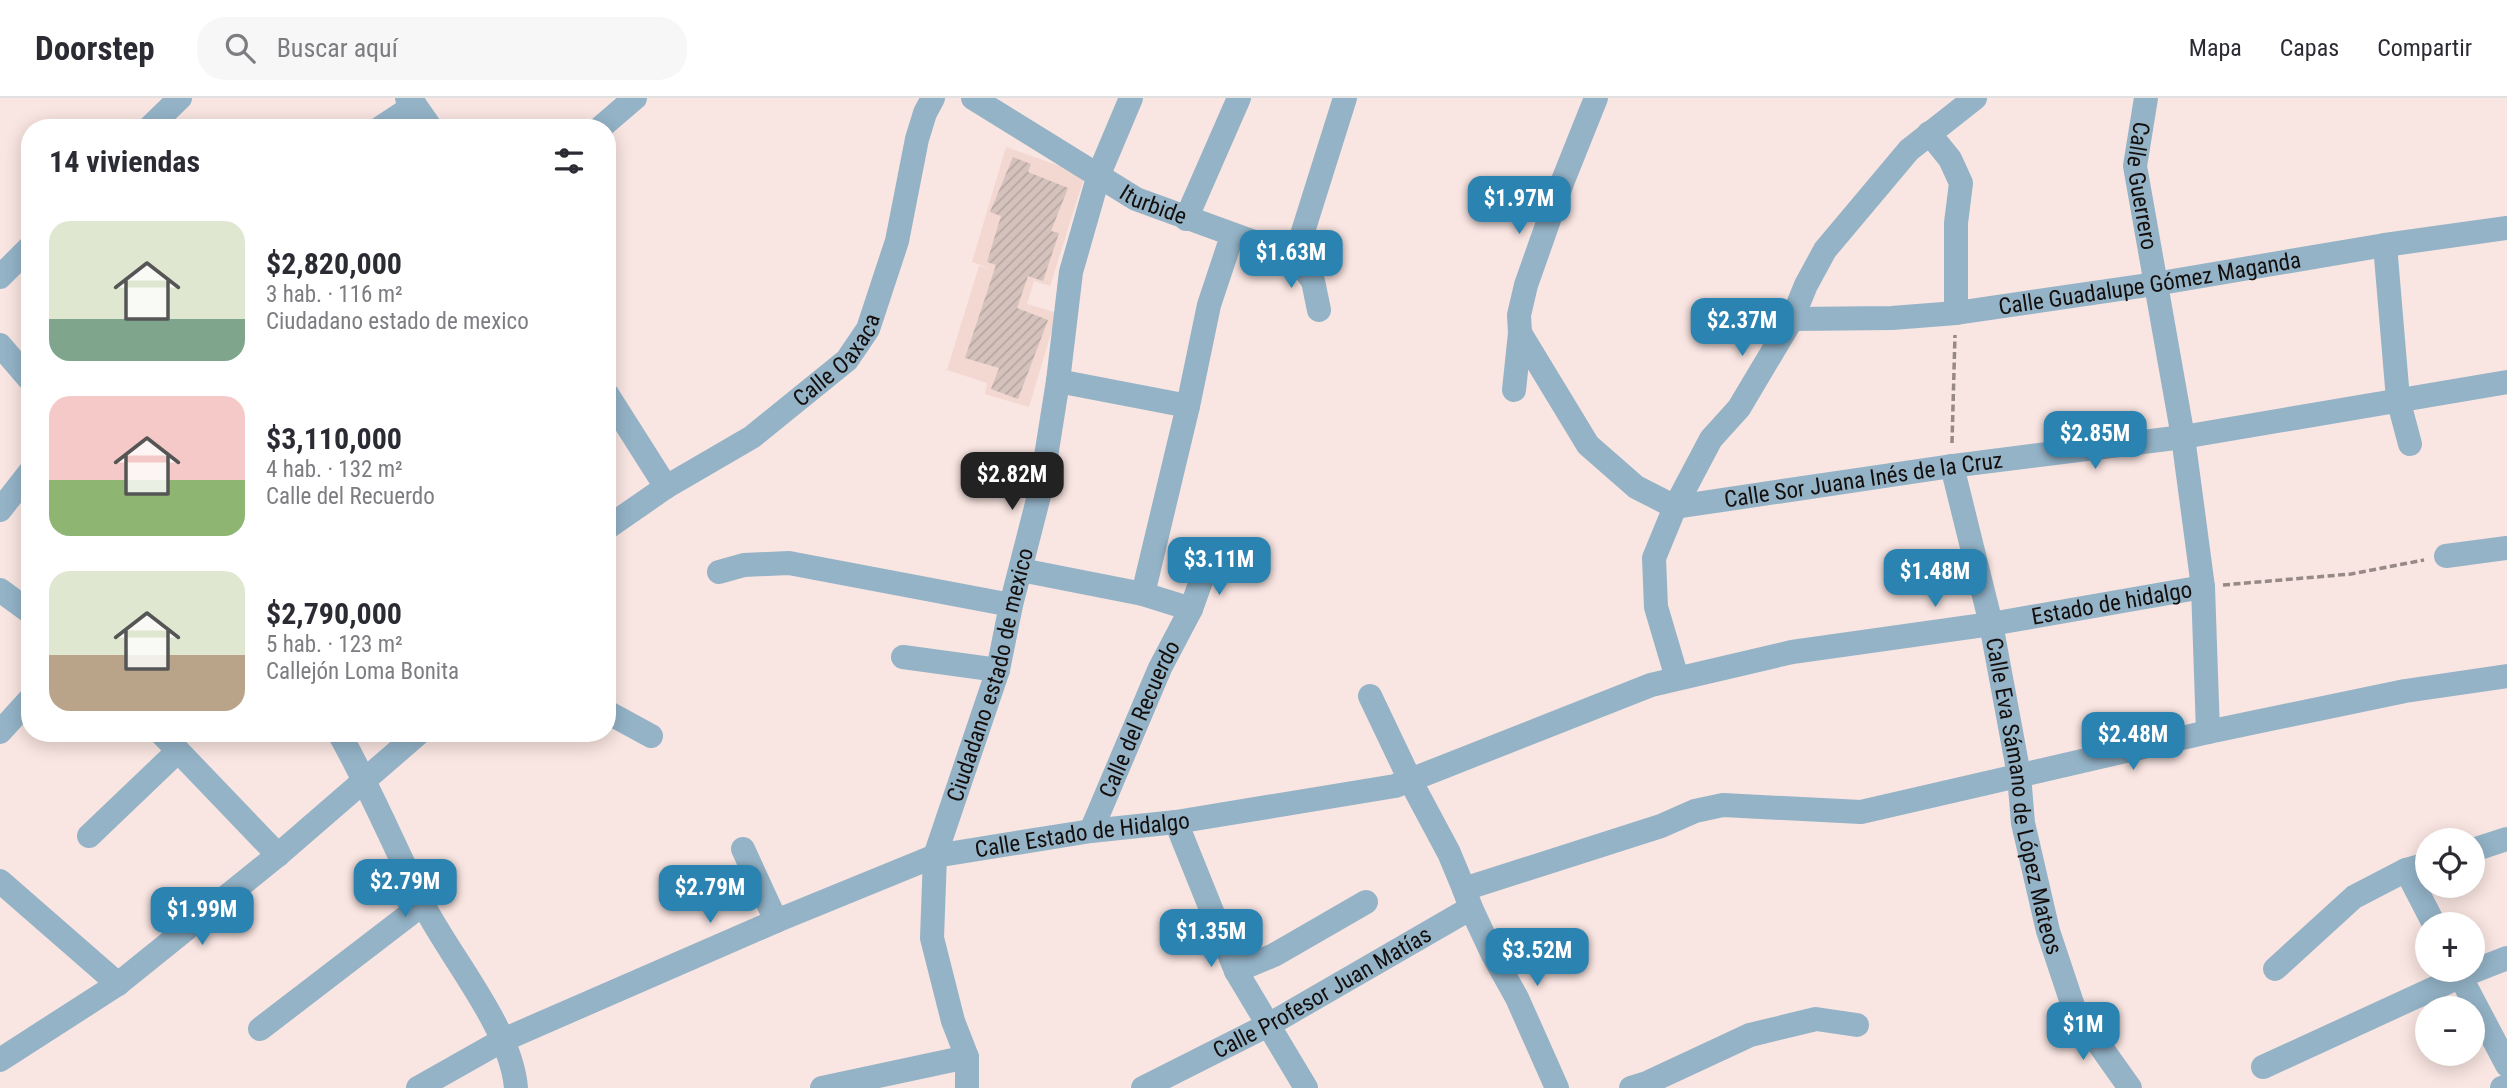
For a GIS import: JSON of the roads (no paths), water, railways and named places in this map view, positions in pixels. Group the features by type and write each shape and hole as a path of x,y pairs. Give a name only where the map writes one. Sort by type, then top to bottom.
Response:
{"street":[{"path":"158,119 180,98"},
{"path":"610,119 635,98"},
{"name":"Calle Oaxaca","path":"616,522 666,487 752,437 847,360 868,329 897,241 917,139 933,98"},
{"name":"Iturbide","path":"973,98 1136,199 1295,257"},
{"name":"Ciudadano estado de mexico","path":"967,1088 967,1056 953,1021 932,937 935,856 998,670 1011,605 1041,488 1058,381 1071,272 1099,174 1131,98"},
{"path":"1186,219 1239,98"},
{"path":"1319,310 1313,281 1295,257 1345,98"},
{"path":"1514,390 1520,333 1519,315 1526,285 1596,98"},
{"path":"1677,678 1656,607 1654,558 1675,507 1711,439 1739,408 1792,319 1825,250 1909,150 1975,98"},
{"name":"Calle Guerrero","path":"2146,98 2135,166 2183,437 2203,587 2208,732"},
{"path":"391,119 411,102 424,119"},
{"path":"1929,133 1950,159 1961,183 1956,223 1956,313"},
{"name":"Calle Guadalupe Gómez Maganda","path":"1792,319 1892,318 1956,313 2507,228"},
{"path":"1143,594 1209,305 1232,236"},
{"path":"2385,245 2398,399 2410,444"},
{"path":"0,277 21,256"},
{"path":"1520,333 1588,445 1636,488 1675,507"},
{"path":"0,345 21,370"},
{"path":"1058,381 1188,406"},
{"name":"Calle Sor Juana Inés de la Cruz","path":"1675,507 1952,466 2183,437 2507,382"},
{"path":"616,408 666,487"},
{"name":"Calle Eva Sámano de López Mateos","path":"1952,466 1991,624 2019,775 2023,823 2048,931 2074,1009 2130,1088"},
{"path":"0,510 21,483"},
{"path":"2446,556 2507,548"},
{"path":"719,572 744,565 789,563 1011,605"},
{"path":"1021,570 1143,594 1191,609"},
{"name":"Calle del Recuerdo","path":"1091,831 1160,668 1191,609 1205,570"},
{"name":"Estado de hidalgo","path":"1677,678 1792,652 1991,624 2203,587"},
{"path":"0,590 21,605"},
{"path":"903,657 998,670"},
{"name":"Calle Profesor Juan Matías","path":"1143,1088 1270,1024 1468,899 1695,811 1723,805 1861,812 2208,732 2405,691 2507,676"},
{"name":"Calle Estado de Hidalgo","path":"418,1088 503,1040 776,921 935,856 1091,831 1176,822 1395,786 1651,685 1677,678"},
{"path":"1370,696 1449,853 1557,1088"},
{"path":"0,732 21,709"},
{"path":"616,717 651,736"},
{"path":"89,836 169,742 278,855"},
{"path":"345,742 423,904 503,1040 515,1070 516,1088"},
{"path":"0,1059 118,984 278,855 409,742"},
{"path":"1176,822 1236,971 1270,1024 1302,1086"},
{"path":"2485,845 2507,839"},
{"path":"743,849 776,921"},
{"path":"2275,969 2354,897 2415,867"},
{"path":"0,881 118,984"},
{"path":"1236,971 1275,955 1366,902"},
{"path":"260,1029 423,904"},
{"path":"2485,965 2507,958"},
{"path":"2263,1067 2440,982"},
{"path":"2464,982 2507,1065"},
{"path":"1631,1088 1750,1035 1816,1018 1857,1025"},
{"path":"822,1088 967,1056"},
{"path":"2502,1088 2507,1086"}]}
